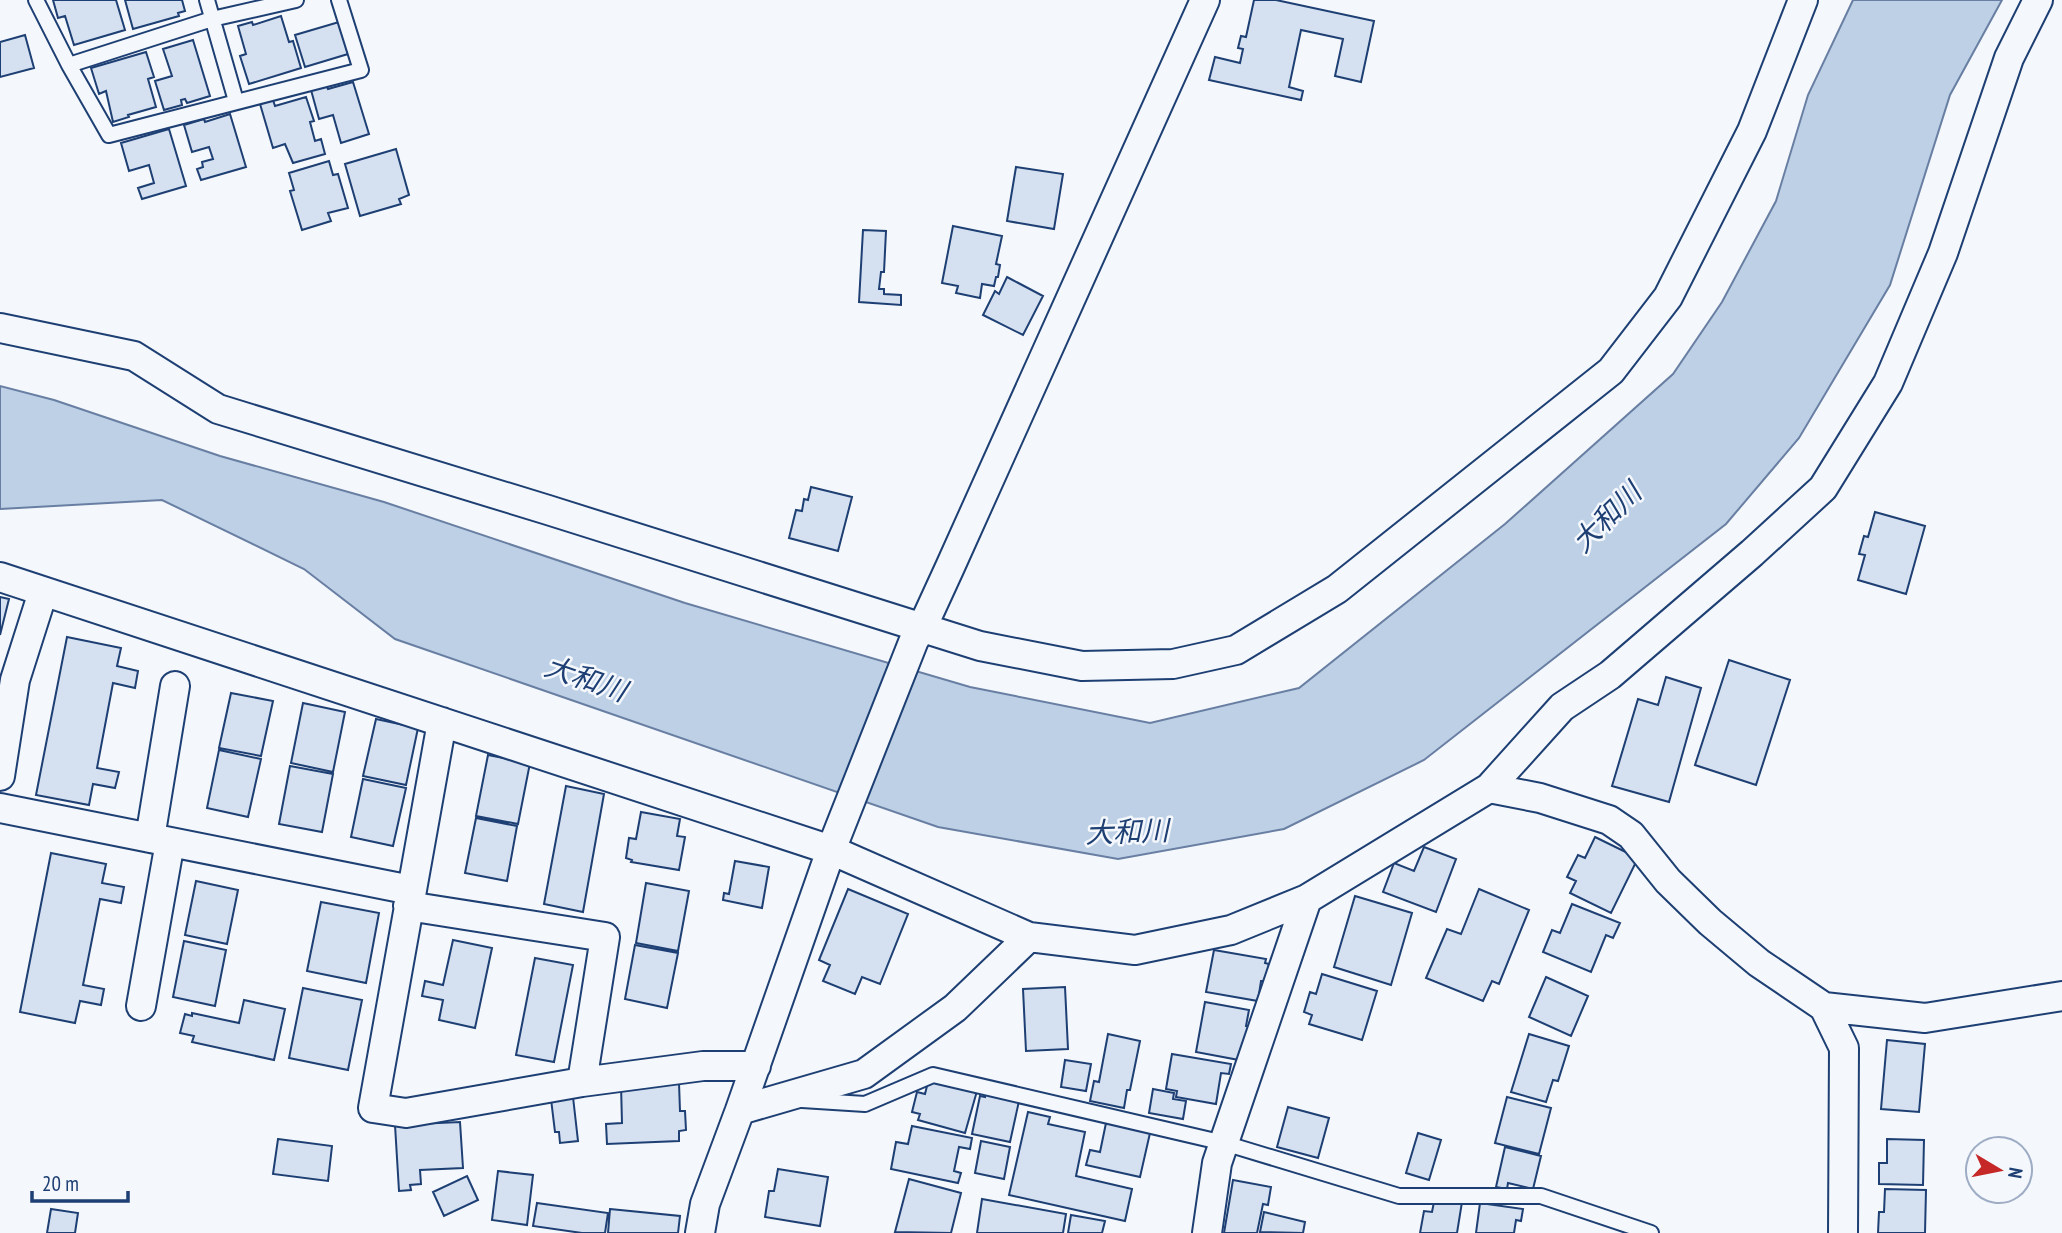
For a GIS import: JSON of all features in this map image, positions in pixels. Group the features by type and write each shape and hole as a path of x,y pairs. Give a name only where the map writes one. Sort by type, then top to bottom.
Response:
{"street":[{"path":"700,1233 705,1204 835,839 918,634 1206,0"},
{"path":"0,328 134,356 218,410 548,510 918,634 1082,666 1173,664 1236,650 1337,589 1611,371 1668,297 1752,131 1803,0"},
{"path":"0,577 442,722 835,839 1029,937 1135,950 1231,930 1307,899 1489,788 1562,707 1610,675 1823,488 1888,383 1943,253 2009,58 2038,0"},
{"path":"0,776 15,680 43,592"},
{"path":"141,1006 175,685"},
{"path":"442,722 373,1108 406,1113 582,1082 703,1066 756,1066"},
{"path":"1489,788 1540,798 1609,820 1632,835 1668,881 1710,922 1759,963 1824,1007 1925,1018 2062,996"},
{"path":"0,808 160,840 410,898 605,937 582,1082"},
{"path":"1207,1233 1217,1163 1307,899"},
{"path":"740,1110 864,1074 955,1008 1029,937"},
{"path":"1824,1007 1844,1048 1843,1233"}],"lane":[{"path":"36,0 109,135 361,69 339,0"},
{"path":"207,0 236,101"},
{"path":"69,65 212,19 296,0"},
{"path":"779,1098 865,1104 933,1075 1224,1143 1399,1196 1541,1196 1651,1233"}],"water":[{"name":"大和川","path":"1853,0 2002,0 1950,95 1890,285 1799,438 1726,524 1424,760 1284,829 1118,859 938,827 395,639 304,569 162,500 0,509 0,386 54,400 220,456 384,502 685,603 970,687 1150,723 1299,688 1505,524 1673,374 1722,302 1776,201 1808,95"}],"building":[{"path":"53,0 116,0 125,30 74,45 65,16 58,18"},
{"path":"125,0 182,0 185,11 178,13 179,16 133,29"},
{"path":"1254,0 1276,0 1374,21 1361,82 1335,76 1343,39 1301,30 1289,87 1303,91 1301,100 1209,80 1215,57 1240,63 1243,49 1238,48 1241,36 1246,37"},
{"path":"281,16 289,42 293,41 301,68 249,84 240,56 246,54 238,26 252,22 253,25"},
{"path":"339,22 348,54 305,67 295,35"},
{"path":"25,35 34,68 0,77 0,42"},
{"path":"193,40 210,96 187,103 185,99 181,100 182,105 164,110 155,81 172,76 163,49"},
{"path":"146,52 154,77 148,79 156,107 113,122 106,91 99,94 91,68"},
{"path":"353,82 369,134 341,143 333,115 319,119 311,90 326,85 328,89"},
{"path":"306,97 314,121 310,122 315,141 321,139 325,154 293,163 285,144 273,148 260,104 273,100 275,106"},
{"path":"230,114 246,167 201,180 197,169 203,167 202,162 213,159 209,147 192,152 184,125"},
{"path":"169,129 186,186 142,199 138,188 154,183 149,165 129,171 121,143"},
{"path":"396,149 409,195 399,199 401,204 360,216 345,164"},
{"path":"329,161 333,175 338,174 348,208 328,213 331,221 302,230 290,191 294,190 289,173"},
{"path":"1016,167 1063,174 1054,229 1007,221"},
{"path":"953,226 1002,236 996,264 1000,265 998,277 994,286 982,284 980,298 956,293 958,286 942,283"},
{"path":"863,230 886,231 884,272 881,272 879,289 884,289 884,294 901,295 901,305 859,302"},
{"path":"1007,277 1043,296 1023,335 983,315 995,291 999,294"},
{"path":"811,487 852,497 838,551 789,538 796,510 802,511 804,499 808,500"},
{"path":"1875,512 1925,526 1906,594 1858,580 1865,555 1859,554 1864,536 1868,537"},
{"path":"0,597 9,599 0,635"},
{"path":"67,637 121,648 117,666 138,671 135,688 113,683 97,768 119,772 115,788 93,784 89,805 36,795"},
{"path":"1729,660 1790,680 1756,785 1695,765"},
{"path":"1666,677 1701,688 1669,802 1612,786 1638,699 1658,705"},
{"path":"231,693 273,701 261,756 219,748"},
{"path":"303,703 345,712 333,772 291,763"},
{"path":"376,719 418,728 406,785 363,776"},
{"path":"219,750 261,759 248,817 207,808"},
{"path":"488,755 530,763 518,824 476,816"},
{"path":"290,766 333,774 322,832 279,824"},
{"path":"363,779 406,788 393,846 351,837"},
{"path":"566,786 604,794 583,912 544,904"},
{"path":"641,812 680,819 677,836 685,837 679,870 631,862 632,860 626,858 629,838 636,839"},
{"path":"476,818 517,826 507,881 465,873"},
{"path":"1595,837 1638,858 1611,913 1570,893 1576,881 1567,877 1578,855 1585,858"},
{"path":"1424,847 1456,859 1436,912 1383,892 1394,863 1414,871"},
{"path":"51,853 106,864 102,883 124,887 121,903 100,899 83,985 104,989 101,1005 80,1001 75,1023 20,1012"},
{"path":"735,861 769,867 762,908 723,900 724,893 729,894"},
{"path":"196,881 238,890 227,944 185,935"},
{"path":"646,883 689,891 678,951 636,943"},
{"path":"848,889 908,914 880,984 862,977 855,994 823,981 830,965 819,960"},
{"path":"1479,889 1529,910 1499,984 1492,981 1483,1001 1426,978 1447,929 1461,934"},
{"path":"1355,896 1412,913 1391,985 1334,967"},
{"path":"321,902 379,913 366,983 307,971"},
{"path":"1572,904 1620,923 1613,938 1606,935 1591,972 1543,952 1552,930 1560,933"},
{"path":"453,940 492,948 475,1028 439,1020 443,1000 422,996 425,981 443,985"},
{"path":"184,941 226,950 215,1006 173,997"},
{"path":"635,945 678,953 667,1008 625,999"},
{"path":"1214,950 1266,959 1265,963 1269,964 1266,981 1261,981 1258,1001 1206,992"},
{"path":"535,958 573,965 554,1062 516,1055"},
{"path":"1322,974 1377,991 1362,1040 1309,1024 1312,1015 1304,1012 1310,992 1316,994"},
{"path":"1546,977 1588,996 1571,1036 1529,1017"},
{"path":"1065,987 1068,1049 1026,1051 1023,989"},
{"path":"303,988 362,1000 348,1070 289,1058"},
{"path":"244,1000 285,1009 274,1060 192,1042 194,1036 180,1033 185,1014 192,1016 192,1013 239,1023"},
{"path":"1205,1002 1249,1010 1246,1026 1250,1027 1246,1047 1242,1047 1239,1060 1196,1052"},
{"path":"1108,1034 1140,1041 1124,1108 1090,1101 1094,1081 1099,1082"},
{"path":"1529,1034 1569,1046 1558,1081 1553,1080 1546,1102 1511,1092"},
{"path":"1887,1040 1925,1044 1919,1112 1881,1109"},
{"path":"1172,1054 1231,1064 1229,1074 1221,1073 1216,1104 1176,1097 1177,1091 1166,1089"},
{"path":"1065,1060 1091,1064 1086,1091 1061,1087"},
{"path":"929,1078 977,1091 965,1133 918,1120 920,1114 912,1112 917,1092 925,1094"},
{"path":"679,1083 680,1111 685,1111 686,1130 679,1131 679,1141 607,1144 606,1124 622,1123 621,1085"},
{"path":"1153,1089 1174,1093 1173,1099 1186,1101 1183,1119 1149,1113"},
{"path":"985,1094 1019,1101 1010,1142 972,1134 980,1096 985,1097"},
{"path":"573,1097 578,1141 560,1143 559,1132 555,1132 551,1099"},
{"path":"1507,1097 1551,1108 1539,1154 1495,1143"},
{"path":"1288,1107 1329,1118 1318,1158 1277,1147"},
{"path":"1028,1112 1050,1117 1048,1124 1085,1132 1076,1176 1132,1189 1125,1221 1009,1195"},
{"path":"460,1122 463,1168 420,1170 421,1184 410,1185 411,1190 399,1191 395,1125"},
{"path":"1106,1123 1150,1133 1140,1177 1086,1165 1090,1150 1100,1152"},
{"path":"912,1126 972,1138 970,1149 959,1147 954,1171 961,1173 958,1183 891,1169 896,1142 908,1144"},
{"path":"1418,1133 1441,1140 1429,1180 1406,1173"},
{"path":"278,1139 332,1146 328,1181 273,1174"},
{"path":"1887,1139 1924,1140 1923,1185 1879,1184 1879,1163 1887,1163"},
{"path":"981,1141 1010,1147 1004,1179 975,1173"},
{"path":"1505,1147 1541,1156 1533,1189 1508,1183 1507,1189 1496,1187"},
{"path":"778,1169 828,1177 820,1226 765,1217 769,1191 774,1191"},
{"path":"498,1171 533,1175 527,1225 492,1220"},
{"path":"467,1176 478,1200 444,1216 433,1192"},
{"path":"909,1179 961,1193 951,1233 895,1232"},
{"path":"1233,1180 1271,1187 1268,1205 1263,1204 1257,1233 1224,1233"},
{"path":"1885,1189 1926,1190 1925,1233 1878,1233 1879,1212 1884,1212"},
{"path":"1435,1197 1462,1202 1457,1233 1420,1233 1424,1211 1432,1212"},
{"path":"982,1199 1066,1214 1063,1233 977,1233"},
{"path":"537,1203 608,1213 605,1233 582,1233 533,1226"},
{"path":"1480,1203 1523,1209 1521,1221 1516,1220 1514,1233 1476,1233"},
{"path":"51,1209 78,1213 75,1233 47,1233"},
{"path":"610,1209 680,1216 678,1233 608,1233"},
{"path":"1264,1212 1305,1222 1303,1233 1260,1232"},
{"path":"1071,1215 1105,1221 1102,1233 1068,1233"}]}
